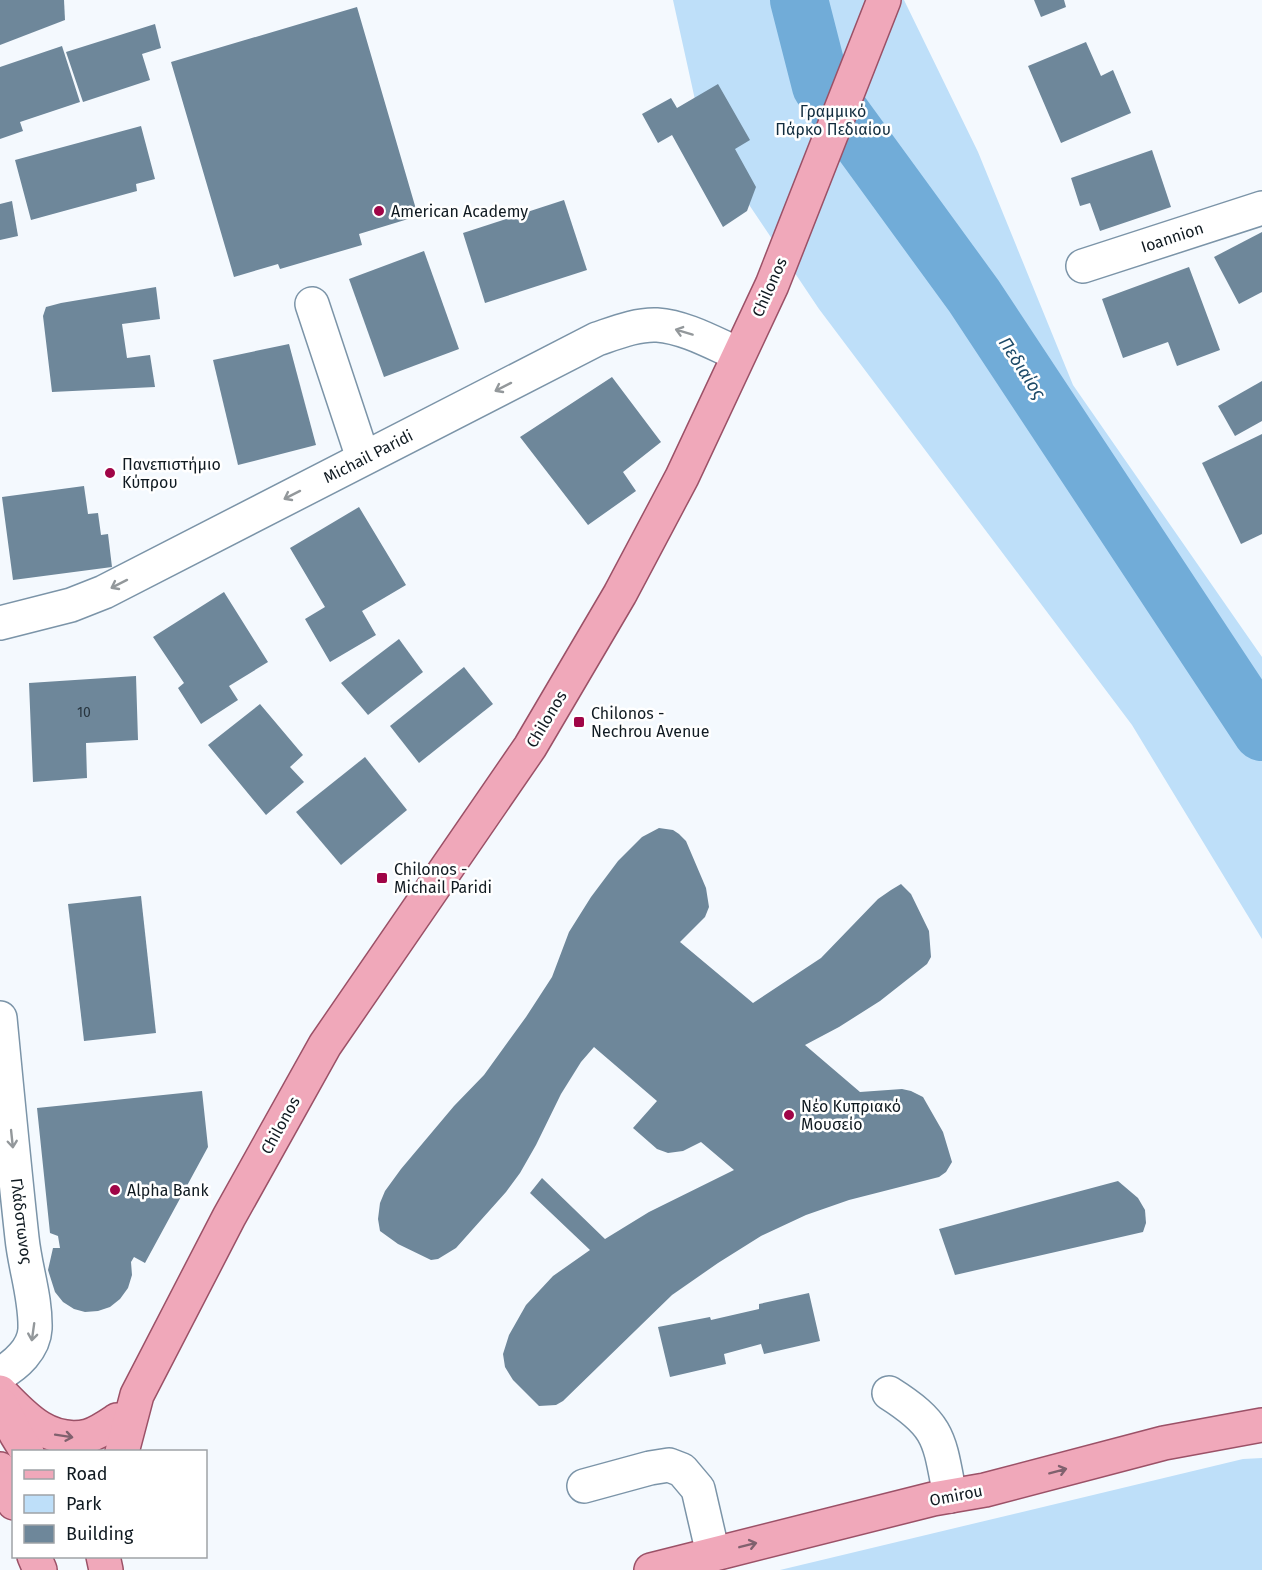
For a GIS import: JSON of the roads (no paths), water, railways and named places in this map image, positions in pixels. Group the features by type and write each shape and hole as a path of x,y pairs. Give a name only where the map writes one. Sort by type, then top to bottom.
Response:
{"main road":[{"name":"Chilonos","path":"103,1450 125,1424 229,1217 324,1045 530,747 620,594 682,477 772,285 885,0"},
{"path":"0,1392 32,1423 46,1432 61,1437 90,1436 125,1424"},
{"path":"0,1403 26,1450"},
{"name":"Omirou","path":"651,1570 951,1496 985,1490 1164,1443 1262,1425"},
{"path":"0,1468 12,1498"}],"street":[{"name":"Ioannion","path":"1083,266 1262,208"},
{"path":"312,304 363,458"},
{"name":"Michail Paridi","path":"0,623 71,605 104,592 597,339 616,332 657,325 691,333 738,354"},
{"name":"Γλάδστωνος","path":"0,1018 22,1242 35,1329 32,1342 25,1353 13,1366 0,1374"},
{"path":"889,1393 912,1408 930,1425 941,1447 951,1496"},
{"path":"584,1486 650,1468 669,1465 682,1470 698,1489 713,1554"}],"waterway":[{"name":"Πεδιαίος","path":"799,0 821,86 974,296 1262,732"}],"place":[{"name":"American Academy","path":"379,211"},
{"name":"Πανεπιστήμιο Κύπρου","path":"110,473"},
{"name":"Chilonos - Nechrou Avenue","path":"579,722"},
{"name":"Chilonos - Michail Paridi","path":"382,878"},
{"name":"Νέο Κυπριακό Μουσείο","path":"789,1115"},
{"name":"Alpha Bank","path":"115,1190"}],"park label":[{"name":"Γραμμικό Πάρκο Πεδιαίου","path":"833,120"}]}
